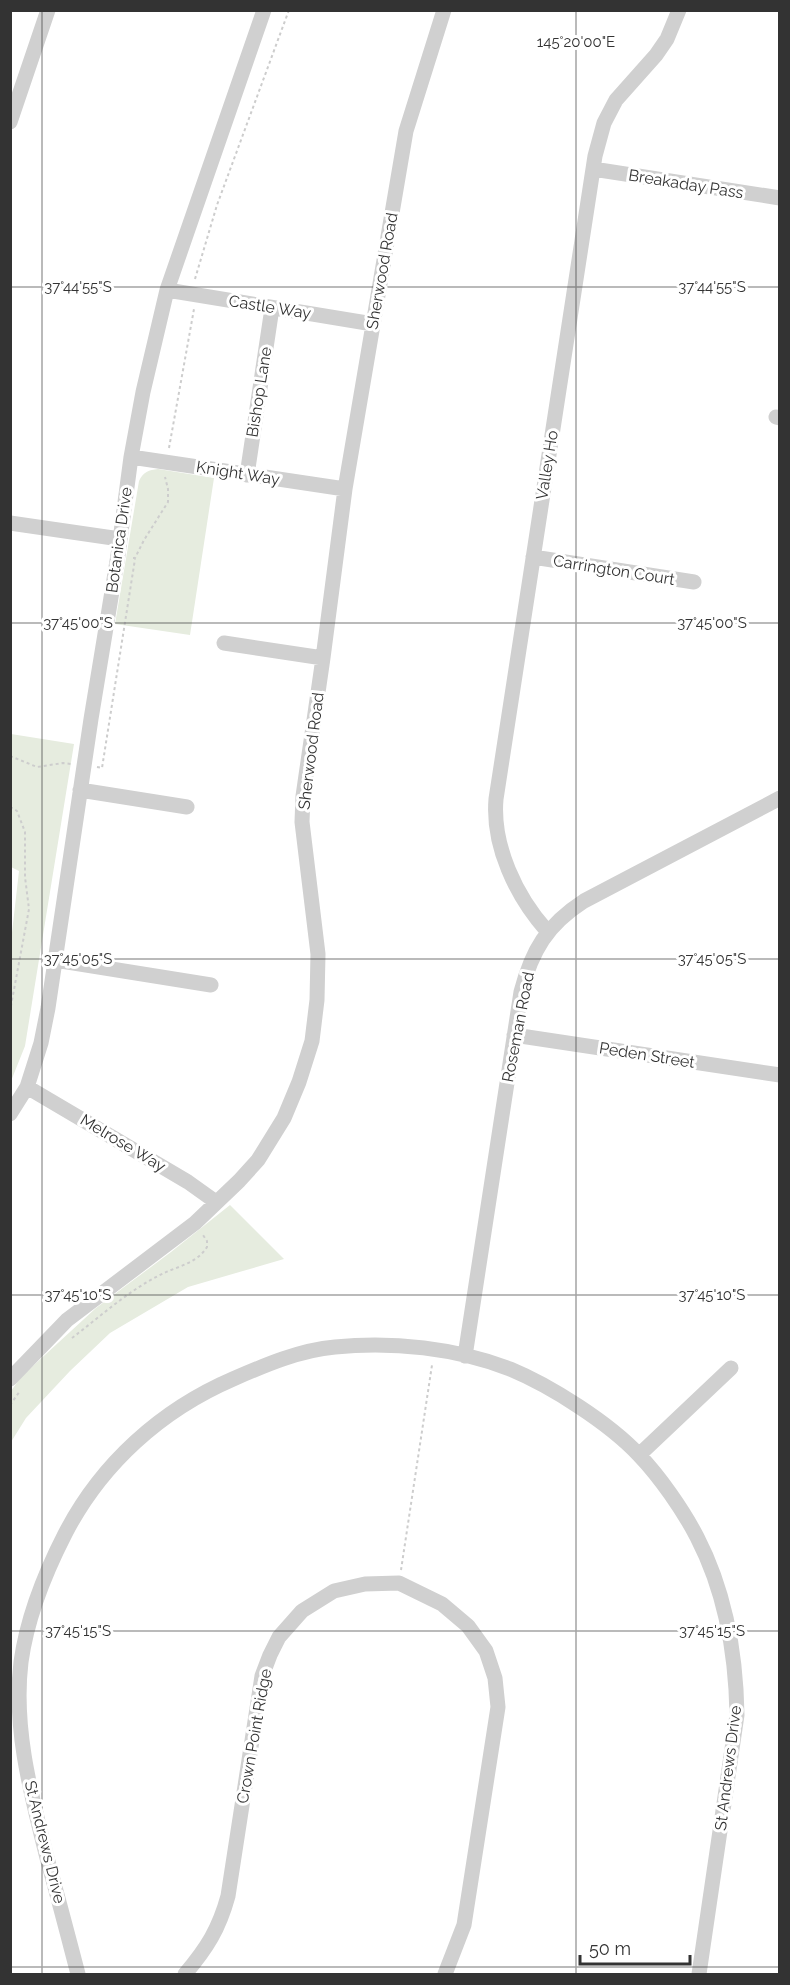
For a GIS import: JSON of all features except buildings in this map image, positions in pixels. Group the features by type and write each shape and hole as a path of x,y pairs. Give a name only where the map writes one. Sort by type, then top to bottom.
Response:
{"street":[{"path":"10,122 48,10"},
{"name":"Botanica Drive","path":"10,1114 27,1087 41,1043 56,960 131,457 143,392 167,290 264,10"},
{"name":"Sherwood Road","path":"16,1384 67,1320 195,1223 258,1160 284,1118 299,1083 312,1041 317,1000 318,954 302,809 345,489 406,131 444,10"},
{"name":"Valley Ho","path":"547,931 531,910 507,865 500,845 494,813 599,139 610,111 624,89 656,55 667,39 680,10"},
{"name":"Breakaday Pass","path":"593,169 780,198"},
{"name":"Castle Way","path":"167,290 373,324"},
{"name":"Bishop Lane","path":"247,475 272,308"},
{"name":"Knight Way","path":"131,457 345,489"},
{"path":"10,523 120,539"},
{"name":"Carrington Court","path":"533,557 694,582"},
{"path":"224,643 324,658"},
{"path":"80,790 187,807"},
{"name":"Roseman Road","path":"465,1356 514,1035 525,975 533,955 547,931 584,900 780,798"},
{"path":"56,960 211,985"},
{"name":"Peden Street","path":"514,1035 780,1075"},
{"name":"Melrose Way","path":"27,1087 188,1182 216,1202"},
{"name":"St Andrews Drive","path":"78,1974 31,1790 21,1738 21,1660 49,1565 75,1514 104,1473 138,1439 170,1413 217,1386 272,1362 333,1347 392,1346 465,1356 508,1368 544,1385 603,1424 639,1455 672,1498 697,1537 727,1617 737,1676 737,1715 699,1974"},
{"path":"639,1455 731,1368"},
{"name":"Crown Point Ridge","path":"185,1974 202,1955 220,1923 228,1896 262,1676 279,1637 302,1611 334,1591 365,1584 399,1583 442,1604 468,1626 486,1651 495,1678 498,1707 464,1925 445,1974"}],"path":[{"path":"10,756 37,767 63,763 102,768 135,558 168,502 168,489 164,478 196,295 195,276 217,205 289,10"},
{"path":"118,555 135,558"},
{"path":"10,762 17,760"},
{"path":"10,807 17,811 25,832 25,877 29,909 10,1011"},
{"path":"67,1341 129,1294 204,1252 207,1241 195,1223"},
{"path":"399,1583 434,1350"},
{"path":"10,1406 16,1384"}],"shaded area":[{"path":"158,469 214,478 190,635 115,624 139,481 142,475"},
{"path":"11,734 74,744 25,1046 11,1081 10,950 19,871 11,867"},
{"path":"230,1205 284,1259 188,1287 110,1333 26,1418 11,1442 11,1391 21,1377 96,1308"}]}
